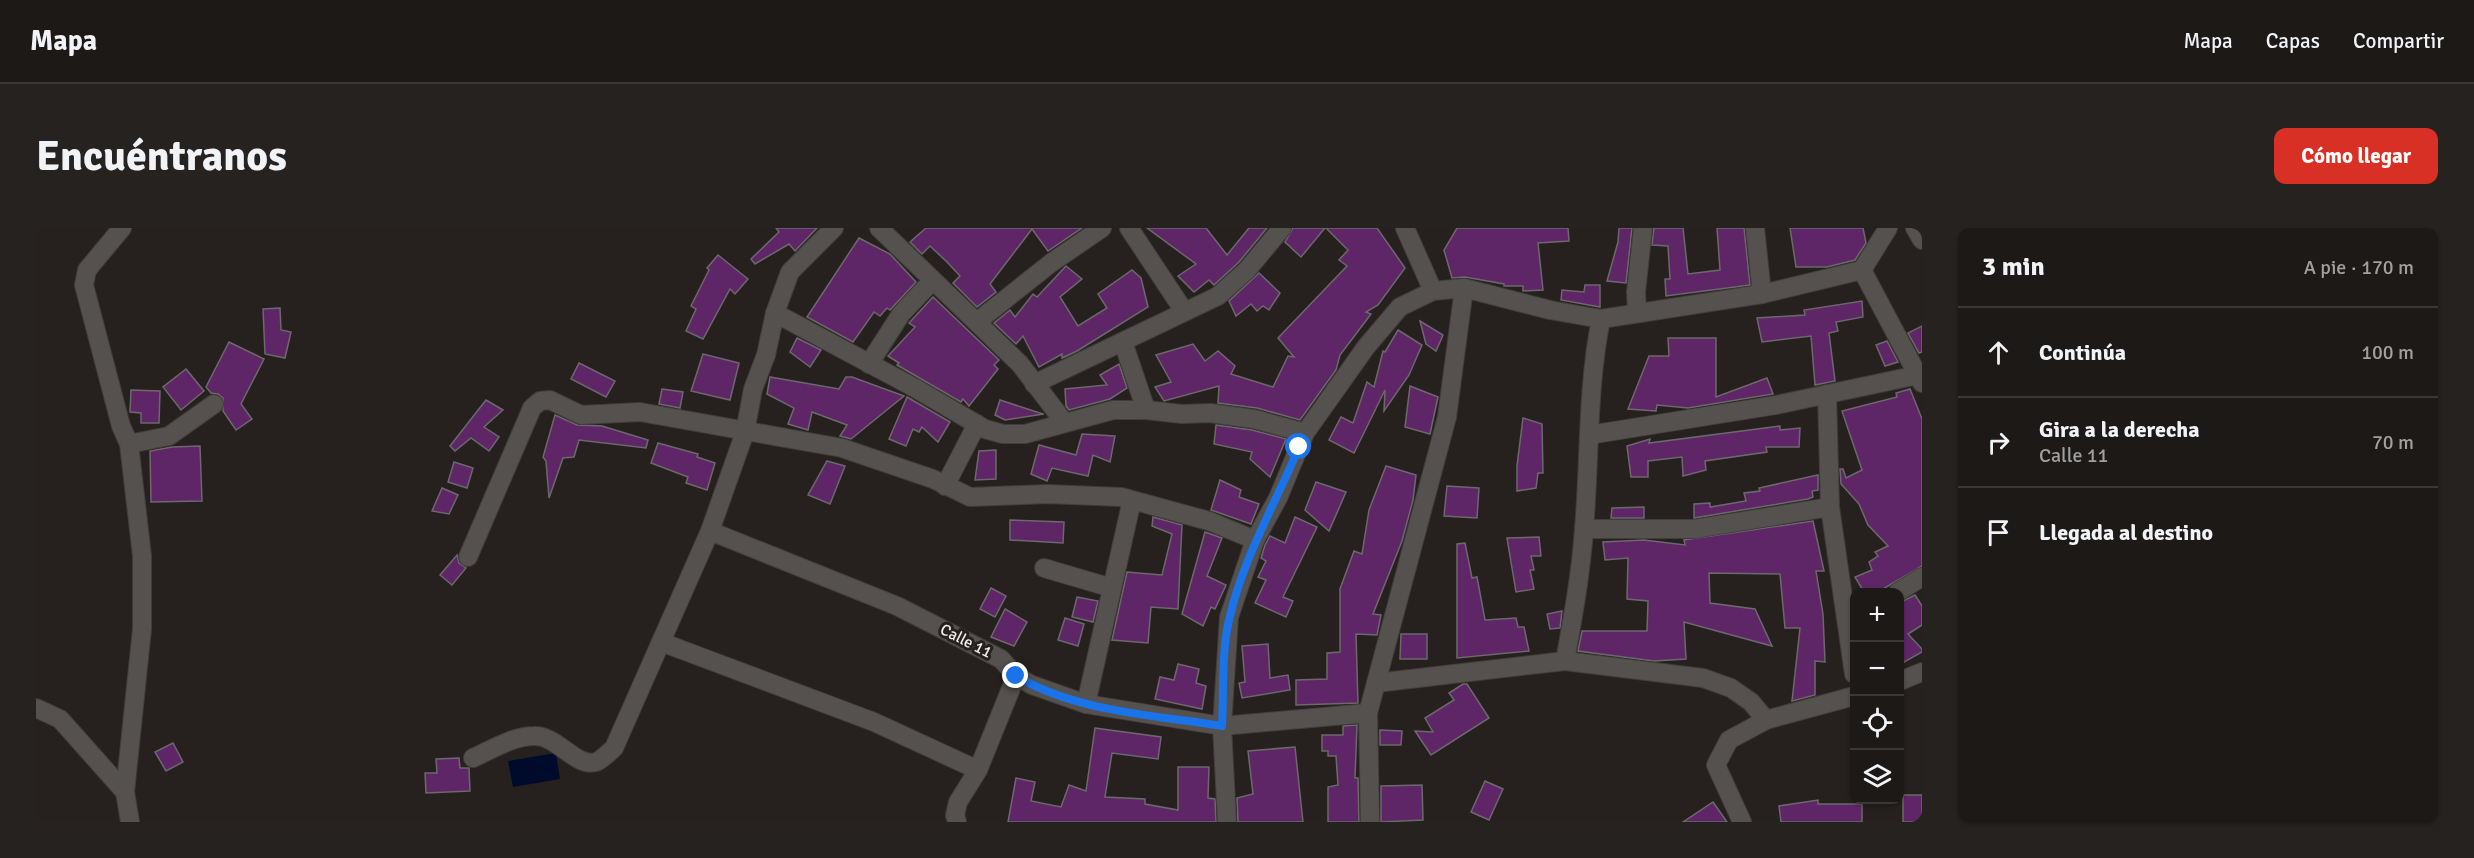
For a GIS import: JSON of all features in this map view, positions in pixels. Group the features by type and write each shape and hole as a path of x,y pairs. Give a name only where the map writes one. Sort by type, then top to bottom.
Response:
{"street":[{"path":"122,228 87,270 84,285 121,426 129,444 142,556 142,629 125,792 130,822"},
{"path":"473,758 520,738 535,735 552,739 580,760 597,762 620,739 710,531 745,432 753,389 766,355 775,313 790,273 834,228"},
{"path":"879,228 1020,364 1064,422"},
{"path":"978,321 1051,263 1102,228"},
{"path":"1129,228 1184,311"},
{"path":"1034,384 1218,296 1247,270 1282,228"},
{"path":"1406,228 1433,291"},
{"path":"1637,313 1636,292 1643,228"},
{"path":"1755,228 1762,294"},
{"path":"1227,822 1222,726 1229,617 1254,540 1278,498 1305,433 1366,347 1400,307 1433,291 1464,288 1550,310 1601,319 1762,294 1862,270 1888,228"},
{"path":"1915,228 1922,240"},
{"path":"1589,435 1920,379 1862,270"},
{"path":"869,364 901,314 932,281"},
{"path":"1370,822 1368,713 1429,492 1447,417 1464,288"},
{"path":"775,313 977,424 1004,434 1025,434 1113,411 1146,410 1182,414 1210,412 1254,419 1305,433"},
{"path":"1565,661 1576,600 1584,529 1592,382 1601,319"},
{"path":"1123,342 1146,410"},
{"path":"1827,394 1830,507 1850,617"},
{"path":"468,557 532,408 540,401 550,400 581,415 631,411 842,447 933,479 970,497 1047,494 1121,497 1209,521 1254,540"},
{"path":"129,444 169,436 214,404"},
{"path":"945,486 977,424"},
{"path":"1086,704 1132,500"},
{"path":"1584,529 1694,529 1830,507"},
{"name":"Calle 11","path":"710,531 897,606 1001,659 1016,676 1032,685 1086,704 1222,726 1368,713"},
{"path":"1044,568 1112,588"},
{"path":"1904,588 1922,577"},
{"path":"661,642 874,722 978,770"},
{"path":"1376,683 1565,661 1703,678 1731,688 1751,702 1766,720"},
{"path":"1904,679 1922,672"},
{"path":"957,822 955,814 958,802 978,770 1016,676"},
{"path":"1742,822 1716,765 1729,740 1766,720 1850,697"},
{"path":"36,708 60,719 125,792"}],"water":[{"path":"556,753 560,779 513,787 508,761"}],"building":[{"path":"776,228 817,228 795,251 789,244 755,264 751,259 779,232"},
{"path":"926,228 1082,228 1048,251 1032,229 990,284 996,292 977,307 953,283 960,276 947,262 930,246 922,254 910,242"},
{"path":"1147,228 1206,228 1227,255 1249,228 1267,228 1239,262 1214,285 1209,280 1194,292 1178,276 1196,264"},
{"path":"1293,228 1325,228 1301,257 1285,242"},
{"path":"1326,228 1377,228 1405,268 1378,305 1366,312 1371,314 1340,355 1336,370 1300,420 1257,408 1218,403 1219,386 1164,401 1155,387 1171,382 1156,355 1193,344 1205,361 1218,351 1235,366 1231,374 1273,387 1288,356 1294,357 1278,338 1347,266 1339,260 1348,250"},
{"path":"1457,228 1568,228 1569,241 1538,243 1543,290 1523,291 1523,286 1504,286 1504,284 1465,277 1452,278 1444,250"},
{"path":"1619,228 1632,228 1626,283 1607,281 1618,242"},
{"path":"1654,228 1683,228 1688,274 1720,270 1717,228 1744,228 1750,285 1666,296 1665,279 1670,279 1668,246 1652,245"},
{"path":"1790,228 1863,228 1866,243 1855,260 1827,267 1796,267"},
{"path":"859,238 890,254 916,282 890,310 887,308 880,316 874,312 853,342 807,317"},
{"path":"718,255 748,279 735,294 730,289 703,339 686,331 696,309 691,306 709,270 707,268"},
{"path":"1066,266 1082,279 1060,297 1078,326 1107,308 1098,294 1132,270 1141,278 1148,307 1077,351 1062,358 1062,354 1039,367 1023,336 1016,344 994,323 1010,310 1015,317 1033,294 1037,297"},
{"path":"1259,273 1280,293 1269,310 1263,306 1257,311 1251,304 1236,316 1229,301"},
{"path":"1585,285 1600,285 1600,307 1561,300 1562,290 1584,292"},
{"path":"933,297 999,360 994,365 998,369 969,406 963,399 961,402 897,365 899,363 888,356 915,327 909,323"},
{"path":"1862,301 1863,317 1836,322 1838,331 1829,333 1835,381 1815,385 1811,336 1762,342 1757,318 1805,315 1804,310"},
{"path":"280,308 281,330 291,332 285,358 265,354 263,309"},
{"path":"1420,321 1443,335 1436,351 1426,344"},
{"path":"1922,326 1922,352 1919,353 1908,333"},
{"path":"1398,330 1422,345 1409,375 1384,411 1385,390 1354,453 1329,440 1341,417 1353,423 1367,382 1374,387 1383,351 1385,352"},
{"path":"797,338 821,350 810,367 790,352"},
{"path":"1668,338 1716,338 1716,397 1767,378 1773,394 1688,408 1657,405 1656,411 1628,409 1649,356 1669,356"},
{"path":"1887,341 1898,362 1885,366 1876,345"},
{"path":"229,342 264,359 241,404 252,419 236,430 223,411 223,398 211,393 206,387"},
{"path":"703,354 739,363 730,400 691,391"},
{"path":"579,363 615,381 606,397 571,379"},
{"path":"1119,364 1127,388 1110,399 1069,410 1066,406 1065,389 1107,385 1100,375"},
{"path":"186,369 204,391 181,410 163,387"},
{"path":"770,377 839,389 846,377 852,377 904,396 851,439 840,436 847,425 812,412 808,430 788,424 794,408 767,394"},
{"path":"1410,386 1438,397 1430,434 1405,427"},
{"path":"662,389 683,392 680,408 659,404"},
{"path":"1910,389 1922,419 1922,566 1885,588 1862,588 1855,577 1872,570 1869,562 1878,556 1875,552 1888,546 1868,525 1859,504 1841,484 1840,469 1843,469 1846,478 1862,470 1842,411 1897,397 1896,393"},
{"path":"131,390 160,391 159,423 141,423 141,413 130,412"},
{"path":"907,397 950,422 938,442 922,427 919,432 913,429 906,446 889,439"},
{"path":"486,400 503,410 484,427 499,437 489,451 471,438 455,451 450,446"},
{"path":"1000,400 1044,414 1005,420 995,415"},
{"path":"555,415 577,425 602,426 648,440 646,448 579,440 574,457 563,458 549,498 546,461 543,457"},
{"path":"1523,418 1542,424 1543,473 1538,473 1536,488 1517,491 1517,466"},
{"path":"1216,425 1252,430 1286,439 1270,477 1250,459 1252,452 1214,444"},
{"path":"1780,426 1780,430 1800,428 1799,447 1766,447 1767,452 1705,461 1706,470 1683,476 1682,457 1648,461 1648,477 1631,477 1627,446 1650,439 1649,443"},
{"path":"1082,434 1115,436 1110,462 1093,455 1088,476 1052,468 1047,481 1031,474 1039,445 1076,455"},
{"path":"658,443 698,454 697,457 715,463 707,490 686,483 688,477 651,463"},
{"path":"200,446 202,501 151,502 150,451"},
{"path":"996,450 996,479 975,480 979,451"},
{"path":"827,461 845,466 830,504 808,495"},
{"path":"454,462 473,468 467,488 448,482"},
{"path":"1386,466 1416,475 1413,500 1402,541 1373,614 1381,615 1377,635 1356,634 1358,703 1296,705 1296,680 1327,679 1327,653 1340,652 1340,589 1354,551 1362,554 1369,510"},
{"path":"1818,475 1818,490 1812,491 1813,497 1808,499 1694,518 1694,504 1710,503 1710,507 1746,501 1744,493 1760,491 1759,488"},
{"path":"1220,480 1241,490 1239,497 1259,504 1251,524 1211,510"},
{"path":"1316,482 1346,492 1329,531 1305,510"},
{"path":"1447,486 1479,488 1477,518 1444,516"},
{"path":"442,488 458,495 449,514 432,511"},
{"path":"1644,507 1644,518 1611,518 1612,508"},
{"path":"1153,517 1182,525 1178,609 1151,607 1148,643 1112,640 1127,572 1162,575 1172,534 1152,526"},
{"path":"1295,517 1317,527 1283,597 1293,601 1286,617 1255,603 1266,580 1258,577 1266,561 1261,558 1265,545 1270,536 1285,543"},
{"path":"1010,520 1064,522 1063,543 1010,540"},
{"path":"1813,521 1824,571 1816,571 1823,614 1825,662 1815,661 1815,695 1792,701 1800,628 1785,628 1780,574 1709,573 1710,603 1755,609 1772,646 1684,622 1686,659 1654,661 1578,651 1582,631 1647,631 1648,601 1627,599 1628,558 1605,560 1603,542 1644,540 1685,545 1684,540"},
{"path":"1205,532 1222,538 1207,576 1226,585 1215,609 1211,607 1203,626 1182,614"},
{"path":"1539,537 1541,556 1531,556 1534,570 1530,570 1534,589 1516,592 1507,538"},
{"path":"1465,543 1472,578 1477,577 1485,620 1516,618 1518,627 1524,627 1529,651 1457,658 1457,544"},
{"path":"457,555 459,563 466,568 452,585 440,575"},
{"path":"991,588 1006,596 995,617 980,609"},
{"path":"1915,595 1922,606 1922,625 1908,634 1922,649 1922,652 1904,662 1904,642 1904,600"},
{"path":"1077,597 1098,601 1093,622 1072,617"},
{"path":"1005,609 1027,622 1014,646 991,637"},
{"path":"1562,611 1560,628 1550,629 1547,614"},
{"path":"1065,618 1084,624 1078,646 1058,640"},
{"path":"1401,634 1427,634 1427,659 1400,659"},
{"path":"1268,644 1270,678 1288,675 1290,690 1242,698 1239,683 1245,682 1242,646"},
{"path":"1178,664 1199,669 1196,683 1206,686 1202,709 1155,699 1160,677 1174,680"},
{"path":"1467,684 1489,718 1431,755 1415,731 1433,732 1425,718 1454,700 1449,693"},
{"path":"1357,725 1355,778 1358,778 1359,822 1328,822 1328,787 1338,785 1336,756 1328,756 1328,751 1322,751 1322,735 1343,735 1343,726"},
{"path":"1095,728 1161,737 1158,759 1112,753 1105,797 1145,799 1145,804 1178,810 1178,767 1209,767 1208,798 1215,799 1216,822 1008,822 1016,778 1035,782 1031,801 1061,807 1069,785 1086,791"},
{"path":"1380,730 1402,731 1401,745 1380,745"},
{"path":"173,743 183,762 166,771 155,752"},
{"path":"1295,747 1303,822 1238,822 1237,798 1253,794 1248,751"},
{"path":"459,758 460,768 469,768 470,791 426,793 425,773 437,773 436,759"},
{"path":"1485,781 1503,789 1489,820 1471,812"},
{"path":"1422,785 1423,820 1381,822 1381,786"},
{"path":"1904,795 1922,795 1922,822 1903,822"},
{"path":"1818,800 1818,804 1862,804 1862,822 1781,822 1779,806"},
{"path":"1713,802 1727,822 1683,822"}],"route":[{"path":"1016,676 1032,685 1086,704 1222,726 1229,617 1254,540 1278,498 1299,447"}]}
